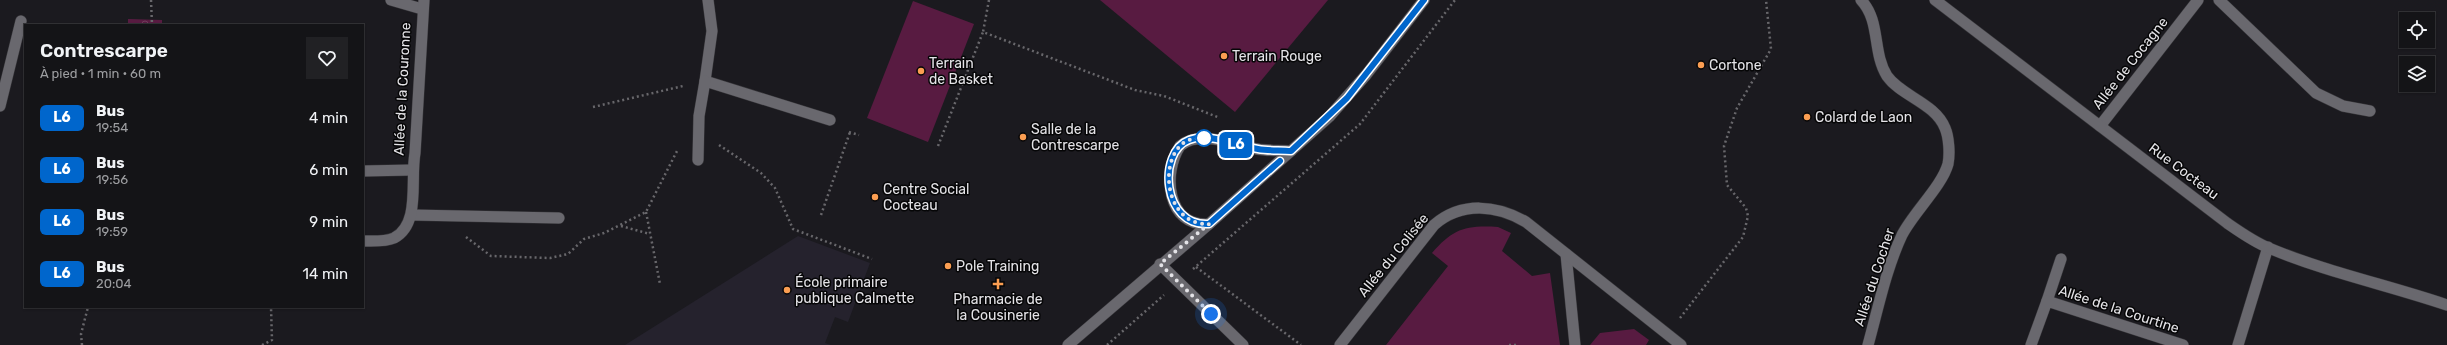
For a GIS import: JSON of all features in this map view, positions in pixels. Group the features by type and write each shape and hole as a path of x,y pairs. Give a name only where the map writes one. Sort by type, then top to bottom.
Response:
{"street":[{"name":"Allée de la Couronne","path":"391,0 423,5 415,153 412,170 412,215"},
{"path":"698,160 698,131 712,31 708,0"},
{"path":"1068,345 1160,264 1209,224 1291,151 1347,98 1424,0"},
{"name":"Allée du Cocher","path":"1861,0 1874,22 1879,59 1888,77 1940,118 1946,129 1948,152 1948,164 1942,176 1902,236 1868,345"},
{"name":"Rue Cocteau","path":"1935,0 2227,223 2268,247 2447,304"},
{"name":"Allée de Cocagne","path":"2100,126 2198,0"},
{"path":"2219,0 2316,93 2343,106 2370,111"},
{"path":"0,106 21,21"},
{"path":"705,82 830,120"},
{"path":"1209,224 1189,221 1179,213 1172,198 1170,173 1180,146 1190,139 1204,138 1260,150 1291,151"},
{"name":"Allée de la Couronne","path":"364,170 412,170"},
{"name":"Allée du Colisée","path":"1340,345 1434,224 1443,217 1456,211 1469,208 1486,208 1513,215 1566,254 1680,345"},
{"path":"364,241 393,238 406,227 412,215 559,218"},
{"path":"2238,345 2268,247"},
{"path":"1566,254 1575,345"},
{"name":"Allée de la Courtine","path":"2031,345 2061,259"},
{"path":"1160,264 1243,345"},
{"name":"Allée de la Courtine","path":"2047,301 2182,345"}],"path":[{"path":"150,0 152,24"},
{"path":"938,146 983,32 989,0"},
{"path":"1667,335 1743,237 1746,230 1748,216 1746,208 1727,185 1724,146 1737,108 1771,49 1766,0"},
{"path":"983,32 1135,90 1164,96 1228,120"},
{"path":"593,107 705,82"},
{"path":"698,131 761,173 775,188 794,229 872,259"},
{"path":"821,215 850,132"},
{"path":"646,212 660,284"},
{"path":"620,226 650,234"},
{"path":"1196,267 1301,345"},
{"path":"82,345 81,334 88,308"},
{"path":"262,345 272,340 271,308"},
{"path":"1509,345 1516,345"}],"shaded area":[{"name":"École primaire publique Calmette","path":"798,236 870,263 848,322 835,317 825,343 831,345 625,345"}],"green space":[{"name":"Terrain Rouge","path":"1100,0 1328,0 1235,112"},
{"name":"Terrain de Basket","path":"913,1 974,24 928,142 867,118"},
{"path":"128,19 162,20 162,24 128,24"},
{"path":"1477,227 1498,227 1511,233 1502,251 1532,276 1550,273 1560,345 1386,345 1448,266 1432,253 1453,234 1460,230"},
{"path":"1634,329 1649,340 1646,345 1590,345 1600,333"}],"bus line":[{"name":"L6","path":"1280,161 1209,224 1189,221 1179,213 1175,206 1169,180 1176,151 1183,143 1190,139 1204,138 1260,150 1291,151 1347,98 1424,0"}],"place":[{"name":"Terrain Rouge","path":"1224,56"},
{"name":"Cortone","path":"1701,65"},
{"name":"Terrain de Basket","path":"921,71"},
{"name":"Colard de Laon","path":"1807,117"},
{"name":"Salle de la Contrescarpe","path":"1023,137"},
{"name":"Centre Social Cocteau","path":"875,197"},
{"name":"Pole Training","path":"948,266"},
{"name":"Pharmacie de la Cousinerie","path":"998,284"},
{"name":"École primaire publique Calmette","path":"787,290"}],"route":[{"path":"1204,138 1190,139 1180,146 1174,157 1169,180 1172,198 1179,213 1189,221 1209,224 1160,264 1211,314"}]}
